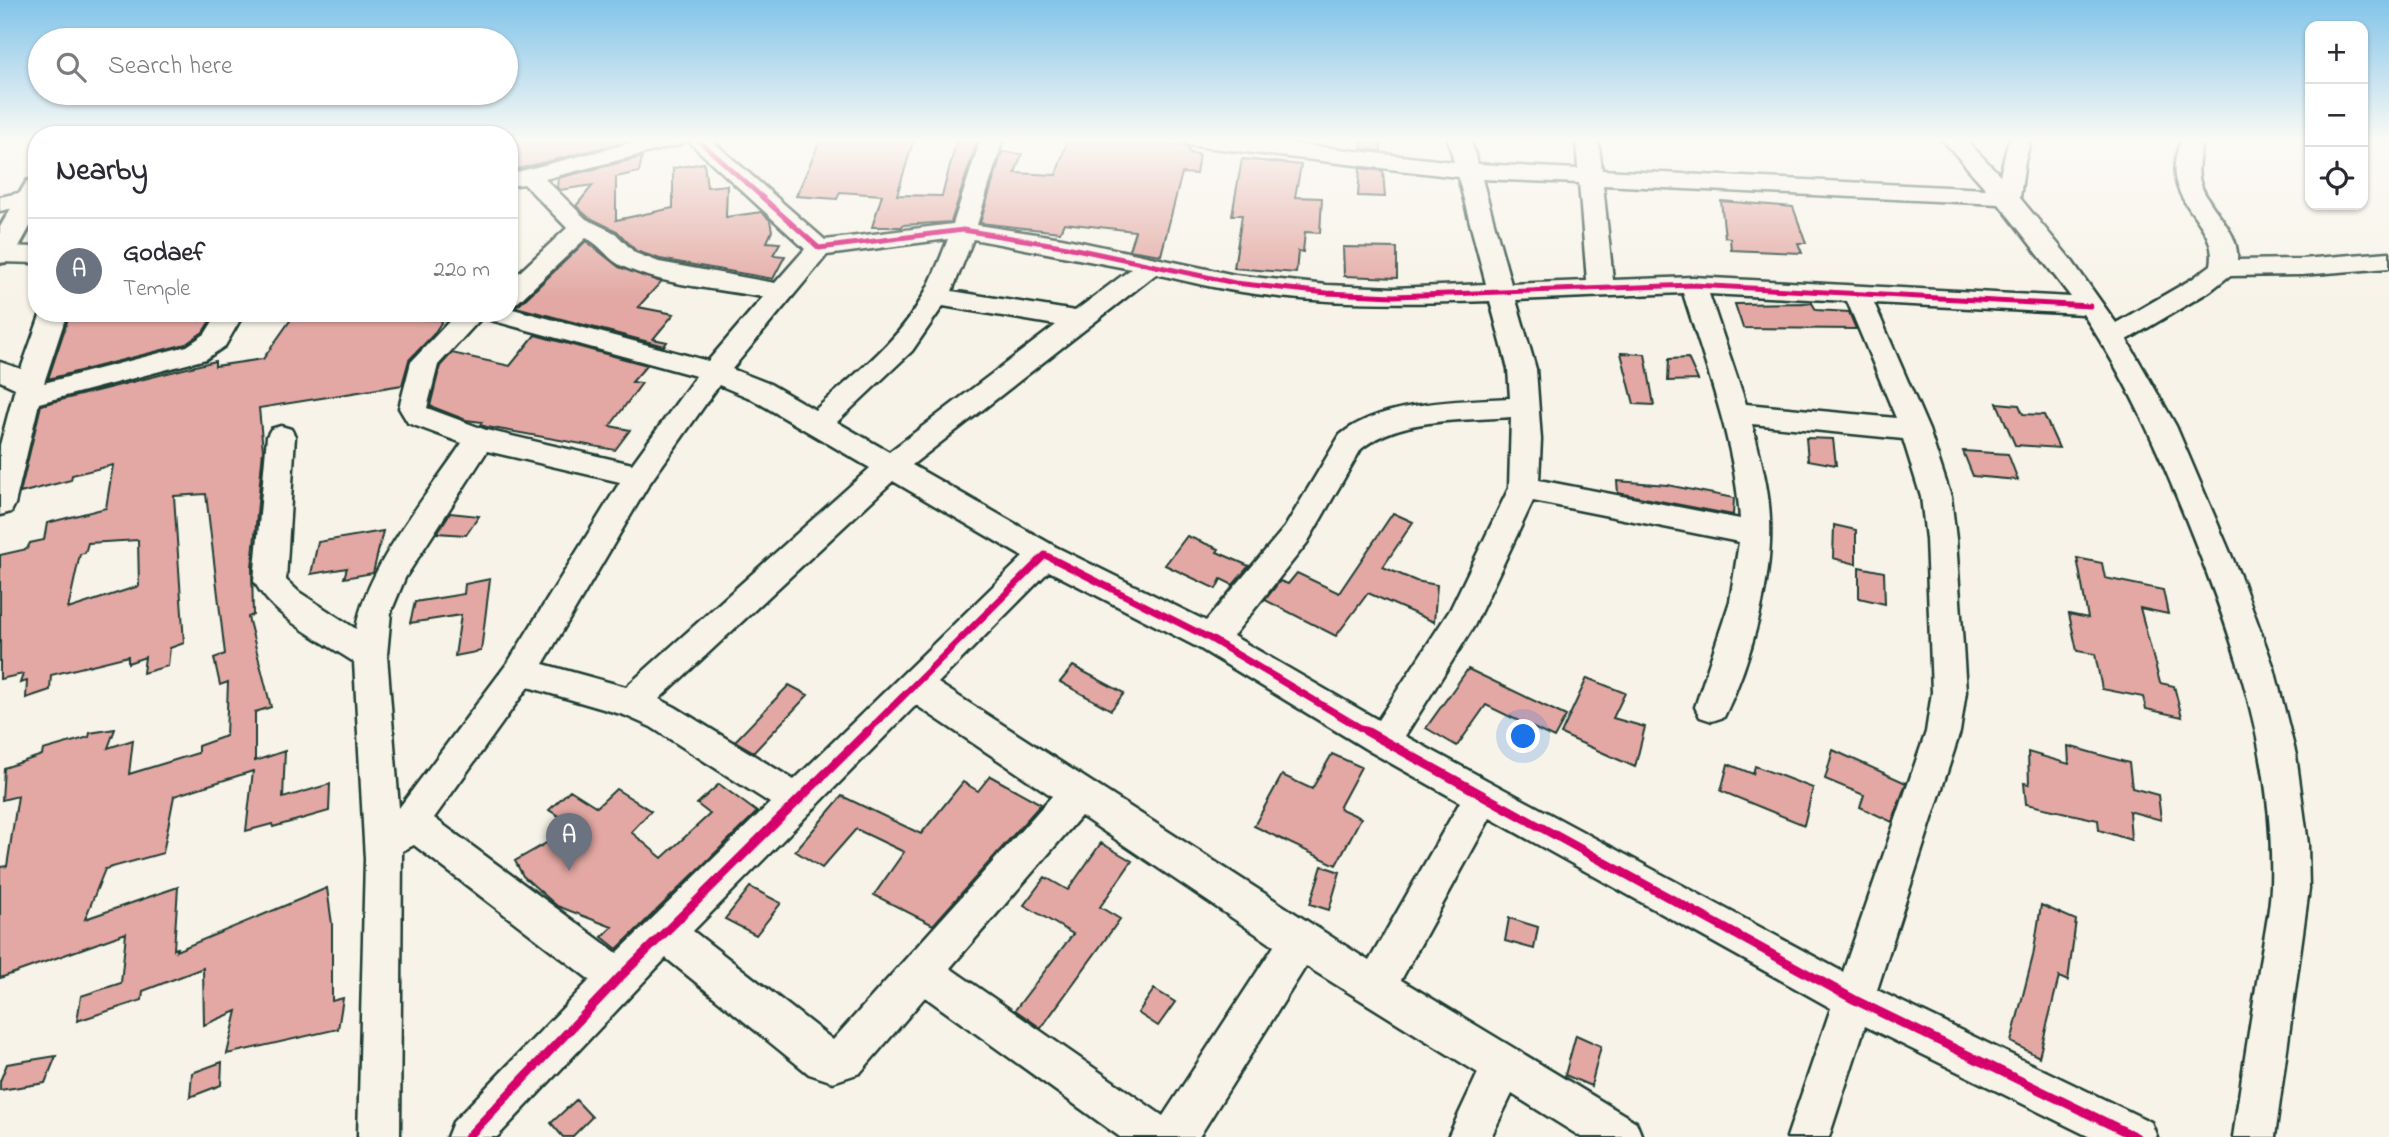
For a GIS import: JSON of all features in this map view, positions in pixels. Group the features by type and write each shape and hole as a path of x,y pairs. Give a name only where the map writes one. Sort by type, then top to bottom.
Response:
{"street":[{"path":"536,192 582,228 606,238 626,258 648,267 781,292"},
{"path":"757,192 820,248"},
{"path":"816,425 914,331 934,296 963,230 975,192"},
{"path":"1382,741 1463,617 1524,488 1526,406 1522,369 1474,192"},
{"path":"1591,192 1601,288"},
{"path":"1906,192 2009,197"},
{"path":"2004,192 2112,337 2154,411 2235,600 2254,653 2277,741 2291,848 2290,889 2254,1137"},
{"path":"2009,197 2010,192"},
{"path":"2112,337 2201,285 2223,268 2226,258 2222,240 2192,192"},
{"path":"0,204 28,194"},
{"path":"28,203 0,254 28,255"},
{"path":"518,288 582,228"},
{"path":"384,859 521,671 639,476 714,372 820,248 963,230 1062,246 1234,283 1298,291 1394,296 1693,285 2090,306"},
{"path":"2223,268 2302,267 2389,261"},
{"path":"632,703 892,465 1152,265"},
{"path":"1693,285 1735,413 1751,484 1755,534 1743,620 1712,707"},
{"path":"1808,1137 1947,715 1949,692 1936,497 1915,430 1856,292"},
{"path":"934,296 1081,321"},
{"path":"518,319 714,372 760,391 1045,555 1211,639 1382,741 1855,1000 2136,1137"},
{"path":"0,504 28,390 51,322"},
{"path":"0,371 28,390 196,353 215,340 226,322"},
{"path":"463,322 425,362 413,408 418,416 480,439 639,476"},
{"path":"1211,639 1296,535 1350,442 1361,430 1388,421 1526,406"},
{"path":"1735,413 1915,430"},
{"path":"281,436 270,581 276,591 288,601 370,655"},
{"path":"379,1137 384,859 370,655 375,612 391,574 480,439"},
{"path":"1524,488 1755,534"},
{"path":"468,1137 619,978 1045,555"},
{"path":"521,671 632,703 663,717 796,800"},
{"path":"913,685 1300,941 1621,1137"},
{"path":"664,933 824,1059 834,1061 845,1058 1077,794"},
{"path":"1376,986 1483,796"},
{"path":"410,821 619,978"},
{"path":"1174,1137 1300,941"},
{"path":"921,971 1156,1137"},
{"path":"1469,1137 1504,1064"}],"building":[{"path":"587,192 616,192 616,220 673,208 673,192 727,192 726,217 761,212 770,220 772,231 767,242 780,243 773,255 785,256 773,279 660,259 636,251 617,231 588,217 576,206"},
{"path":"798,192 840,192 837,199 796,196"},
{"path":"841,192 898,192 897,195 942,196 943,192 961,192 951,222 872,227 882,195"},
{"path":"990,192 1177,192 1161,255 1129,250 1135,231 1064,223 1060,232 980,223"},
{"path":"1236,192 1296,192 1295,197 1322,198 1320,233 1305,232 1303,252 1298,251 1296,273 1234,268 1242,215 1232,215"},
{"path":"1358,192 1385,192 1385,197 1358,196"},
{"path":"1721,201 1793,207 1806,243 1798,243 1802,253 1731,250 1730,238 1725,237"},
{"path":"586,241 619,267 661,282 638,307 674,314 653,339 667,342 664,346 518,308"},
{"path":"1343,247 1397,248 1397,278 1344,276"},
{"path":"1812,303 1816,310 1849,312 1856,329 1743,328 1735,304"},
{"path":"67,322 209,322 203,332 186,344 48,379"},
{"path":"289,322 442,322 409,360 402,385 259,408 263,450 252,567 253,615 248,617 271,707 255,712 255,761 285,751 283,798 330,784 329,811 273,827 272,824 246,831 253,771 174,796 163,853 105,869 85,919 178,887 176,951 327,888 332,924 332,1001 343,998 338,1029 227,1054 237,1011 204,1025 203,968 143,991 142,1000 77,1021 81,996 121,983 126,933 0,978 0,867 7,866 18,796 2,800 4,768 42,755 43,750 89,737 90,733 115,729 108,748 133,740 129,774 198,753 198,746 226,736 228,682 220,685 214,658 225,654 206,494 174,496 184,643 170,648 168,666 143,673 145,657 128,663 128,656 51,675 50,690 26,698 27,681 20,683 23,674 0,679 0,555 27,549 30,543 44,540 47,523 106,508 113,465 72,475 71,480 20,493 41,405 215,361 215,366 263,359","holes":["138,540 139,586 68,609 80,554 85,553 88,543"]},
{"path":"535,335 647,365 632,382 642,383 610,426 630,430 615,450 487,427 480,425 482,422 466,420 430,406 440,366 452,353 510,366"},
{"path":"1621,353 1645,354 1654,405 1634,404"},
{"path":"1688,358 1698,380 1668,381 1669,359"},
{"path":"1997,403 2019,405 2023,414 2044,415 2059,448 2015,445"},
{"path":"1806,438 1833,439 1836,465 1808,460"},
{"path":"1963,451 2008,454 2018,480 1973,476"},
{"path":"1617,481 1667,485 1734,498 1733,515 1618,493"},
{"path":"450,513 479,516 466,535 437,533"},
{"path":"1393,513 1413,522 1383,567 1416,581 1437,585 1434,622 1368,593 1336,636 1265,600 1280,581 1288,584 1297,573 1339,593"},
{"path":"1834,525 1856,530 1856,564 1833,558"},
{"path":"383,531 373,573 344,578 347,568 311,574 318,542"},
{"path":"1187,536 1219,549 1217,552 1249,566 1233,585 1221,579 1216,589 1165,565"},
{"path":"2077,558 2102,563 2105,578 2163,590 2168,614 2140,608 2160,683 2174,686 2182,717 2146,709 2143,697 2102,689 2095,654 2077,651 2069,614 2088,618"},
{"path":"1859,567 1884,572 1885,604 1859,598"},
{"path":"490,579 481,651 455,656 461,615 410,623 415,602 464,594 465,584"},
{"path":"1073,666 1124,693 1111,710 1060,682"},
{"path":"1468,669 1566,716 1554,738 1486,705 1457,746 1426,728"},
{"path":"1587,678 1625,693 1613,718 1645,727 1635,767 1561,734"},
{"path":"789,685 808,695 754,752 735,741"},
{"path":"2068,746 2129,763 2132,788 2158,795 2161,820 2129,811 2131,840 2099,830 2098,820 2026,804 2024,783 2029,784 2028,752 2069,764"},
{"path":"1833,750 1906,783 1892,822 1860,807 1864,795 1825,779"},
{"path":"1332,754 1361,767 1339,808 1361,818 1336,865 1254,826 1282,775 1312,789"},
{"path":"1728,764 1753,774 1755,766 1813,788 1804,825 1721,791"},
{"path":"990,776 1041,804 933,925 874,895 904,852 856,829 822,868 795,851 842,796 921,834 963,782 978,791"},
{"path":"719,784 757,812 617,949 602,937 612,927 557,906 523,876 515,861 548,842 568,822 549,810 570,790 597,807 616,789 651,811 631,832 662,858 710,814 697,804"},
{"path":"1101,843 1132,861 1100,907 1120,919 1041,1028 1015,1010 1073,934 1024,905 1045,877 1068,890"},
{"path":"1322,866 1340,872 1329,910 1310,904"},
{"path":"750,887 781,903 756,935 725,919"},
{"path":"2041,905 2076,920 2068,981 2059,977 2039,1057 2011,1042 2033,956"},
{"path":"1509,918 1538,927 1534,949 1505,941"},
{"path":"1154,989 1175,1002 1158,1026 1138,1013"},
{"path":"1576,1035 1601,1046 1591,1086 1565,1075"},
{"path":"56,1056 45,1083 0,1090 0,1081 7,1064"},
{"path":"222,1062 221,1085 190,1097 192,1073"},
{"path":"576,1100 592,1117 572,1137 563,1137 551,1123"}],"cycle path":[{"path":"756,192 819,248 963,230 1062,246 1235,283 1327,293 1394,296 1693,285 2090,306"},
{"path":"468,1137 619,978 1045,555 1211,639 1383,741 1855,1000 2136,1137"}],"place":[{"name":"Godaef","path":"569,871"}]}
